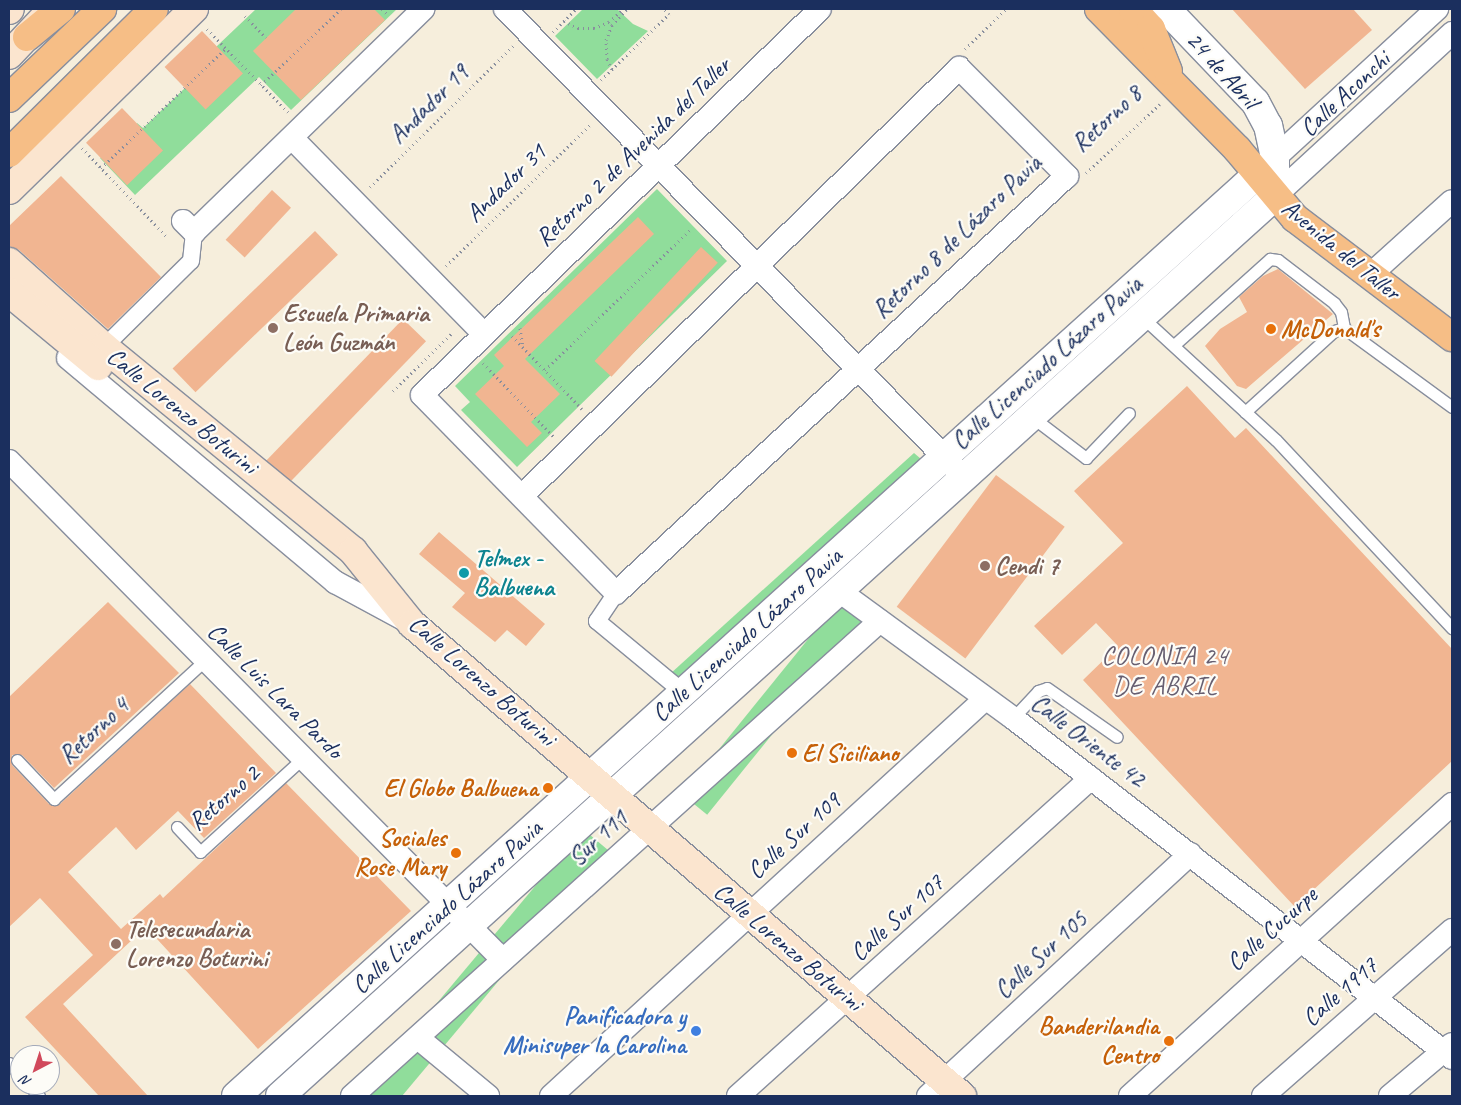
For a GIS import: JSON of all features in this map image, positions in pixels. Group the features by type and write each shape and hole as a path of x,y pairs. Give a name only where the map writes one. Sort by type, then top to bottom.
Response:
{"main road":[{"path":"18,46 52,9"},
{"path":"18,46 61,9"},
{"path":"9,98 102,9"},
{"path":"9,153 154,9"},
{"name":"Avenida del Taller","path":"1099,9 1177,88 1266,166 1275,196 1295,218 1452,337"},
{"name":"Avenida del Taller","path":"1133,9 1151,29 1177,88"},
{"path":"9,190 193,10"},
{"name":"Calle Lorenzo Boturini","path":"9,262 104,347 353,551 412,624 592,776 649,829 850,999 945,1092"},
{"path":"9,292 412,624"}],"street":[{"path":"104,347 191,261 189,227 297,132 423,9"},
{"path":"505,9 965,478"},
{"name":"Retorno 2 de Avenida del Taller","path":"522,496 422,395 820,9"},
{"name":"24 de Abril","path":"1166,9 1255,102 1268,126 1266,166"},
{"name":"Calle Aconchi","path":"1266,166 1437,9"},
{"name":"Calle Aconchi","path":"1275,196 1452,33"},
{"path":"684,692 597,621 616,593 522,496 959,68"},
{"name":"Retorno 8 de Lázaro Pavia","path":"616,593 860,370 1067,176 959,68"},
{"path":"297,132 355,202 484,335"},
{"name":"Calle Licenciado Lázaro Pavia","path":"236,1096 449,907 943,456 1266,166"},
{"name":"Calle Licenciado Lázaro Pavia","path":"280,1096 1275,196"},
{"path":"1370,275 1452,201"},
{"path":"9,309 335,582 412,624"},
{"name":"Calle Luis Lara Pardo","path":"9,461 503,960"},
{"name":"Calle Oriente 42","path":"838,590 1013,718 1374,999 1449,1051"},
{"name":"Sur 111","path":"352,1096 880,621"},
{"name":"Calle Sur 109","path":"551,1096 986,699"},
{"name":"Calle Sur 107","path":"738,1096 850,999 1091,778"},
{"name":"Calle Cucurpe","path":"1130,1096 1452,804"},
{"name":"Calle Sur 105","path":"945,1092 1190,854"},
{"name":"Calle 1917","path":"1263,1096 1452,930"},
{"path":"418,1038 488,1096"},
{"path":"1390,1096 1449,1051"}],"lane":[{"path":"1174,345 1262,263 1270,259 1278,260 1334,303 1341,312 1344,328 1451,406"},
{"path":"1141,316 1276,440 1452,628"},
{"path":"1245,412 1334,331 1344,328"},
{"path":"1032,416 1086,458 1129,413"},
{"name":"Retorno 4","path":"17,760 54,799 205,660"},
{"path":"1013,718 1038,691 1047,688 1117,737"},
{"name":"Retorno 2","path":"177,827 200,852 304,758"}],"path":[{"path":"262,85 341,9"},
{"path":"534,38 564,21 576,9"},
{"path":"564,21 578,28 594,28 609,22 625,9"},
{"path":"612,69 607,59 606,40 612,25 625,9"},
{"path":"588,93 669,14 664,9"},
{"path":"959,68 963,51 1006,9"},
{"path":"193,10 262,85 297,132"},
{"path":"245,16 266,38"},
{"name":"Andador 19","path":"355,202 534,38"},
{"path":"101,168 226,48"},
{"name":"Retorno 8","path":"1067,176 1084,176 1177,88"},
{"name":"Andador 31","path":"432,280 605,111"},
{"path":"67,133 191,261"},
{"path":"545,370 706,214"},
{"path":"393,391 468,318"},
{"path":"484,335 545,370 596,423"},
{"path":"484,335 568,451"}],"green space":[{"path":"256,9 397,9 291,110 259,77 135,195 100,158 137,123 143,128 185,88 217,46"},
{"path":"583,9 617,9 633,24 648,31 597,79 555,36"},
{"path":"657,189 727,261 517,467 461,410 470,402 455,386"},
{"path":"914,453 928,465 680,683 670,674"},
{"path":"940,473 944,478 621,739 617,734"},
{"path":"839,601 864,621 707,815 682,795"},
{"path":"583,829 608,850 402,1096 359,1096"},
{"path":"428,934 435,942 258,1096 251,1096 247,1091"}],"building":[{"path":"296,9 374,9 385,20 301,100 253,51"},
{"path":"1232,9 1353,9 1372,30 1305,89"},
{"path":"202,31 243,73 206,110 165,67"},
{"path":"122,108 163,150 127,185 86,143"},
{"path":"61,176 161,277 108,329 19,250 9,246 9,226"},
{"path":"272,190 291,208 245,257 226,240"},
{"path":"638,217 654,234 525,359 560,394 531,422 542,433 527,447 475,394 504,366 494,355"},
{"path":"315,231 338,255 195,392 173,369"},
{"path":"701,247 718,263 611,377 595,361"},
{"name":"McDonald's","path":"1278,269 1333,314 1246,389 1237,386 1205,346 1220,329 1247,312 1239,297 1263,276"},
{"path":"403,319 426,341 289,483 266,461"},
{"path":"1187,386 1235,438 1246,428 1452,649 1452,761 1295,907 1083,680 1118,646 1096,623 1062,655 1034,626 1123,543 1074,491"},
{"name":"Cendi 7","path":"996,475 1065,527 965,659 897,607"},
{"name":"Telmex - Balbuena","path":"439,532 545,624 526,646 507,630 495,642 452,607 465,593 419,554"},
{"path":"108,602 179,673 54,788 22,755 12,755 12,765 49,804 59,805 190,684 276,773 204,838 178,811 136,850 116,827 68,872 121,929 160,894 163,898 286,783 411,911 258,1049 146,927 63,1004 148,1096 99,1096 60,1054 60,1045 51,1045 25,1017 93,955 40,898 9,927 9,697"}],"place":[{"name":"Escuela Primaria León Guzmán","path":"273,328"},
{"name":"McDonald's","path":"1271,329"},
{"name":"Cendi 7","path":"985,566"},
{"name":"Telmex - Balbuena","path":"464,573"},
{"name":"El Siciliano","path":"792,753"},
{"name":"El Globo Balbuena","path":"548,788"},
{"name":"Sociales Rose Mary","path":"456,853"},
{"name":"Telesecundaria Lorenzo Boturini","path":"116,944"},
{"name":"Panificadora y Minisuper la Carolina","path":"696,1031"},
{"name":"Banderilandia Centro","path":"1169,1041"}],"district":[{"name":"COLONIA 24 DE ABRIL","path":"1165,670"}]}
